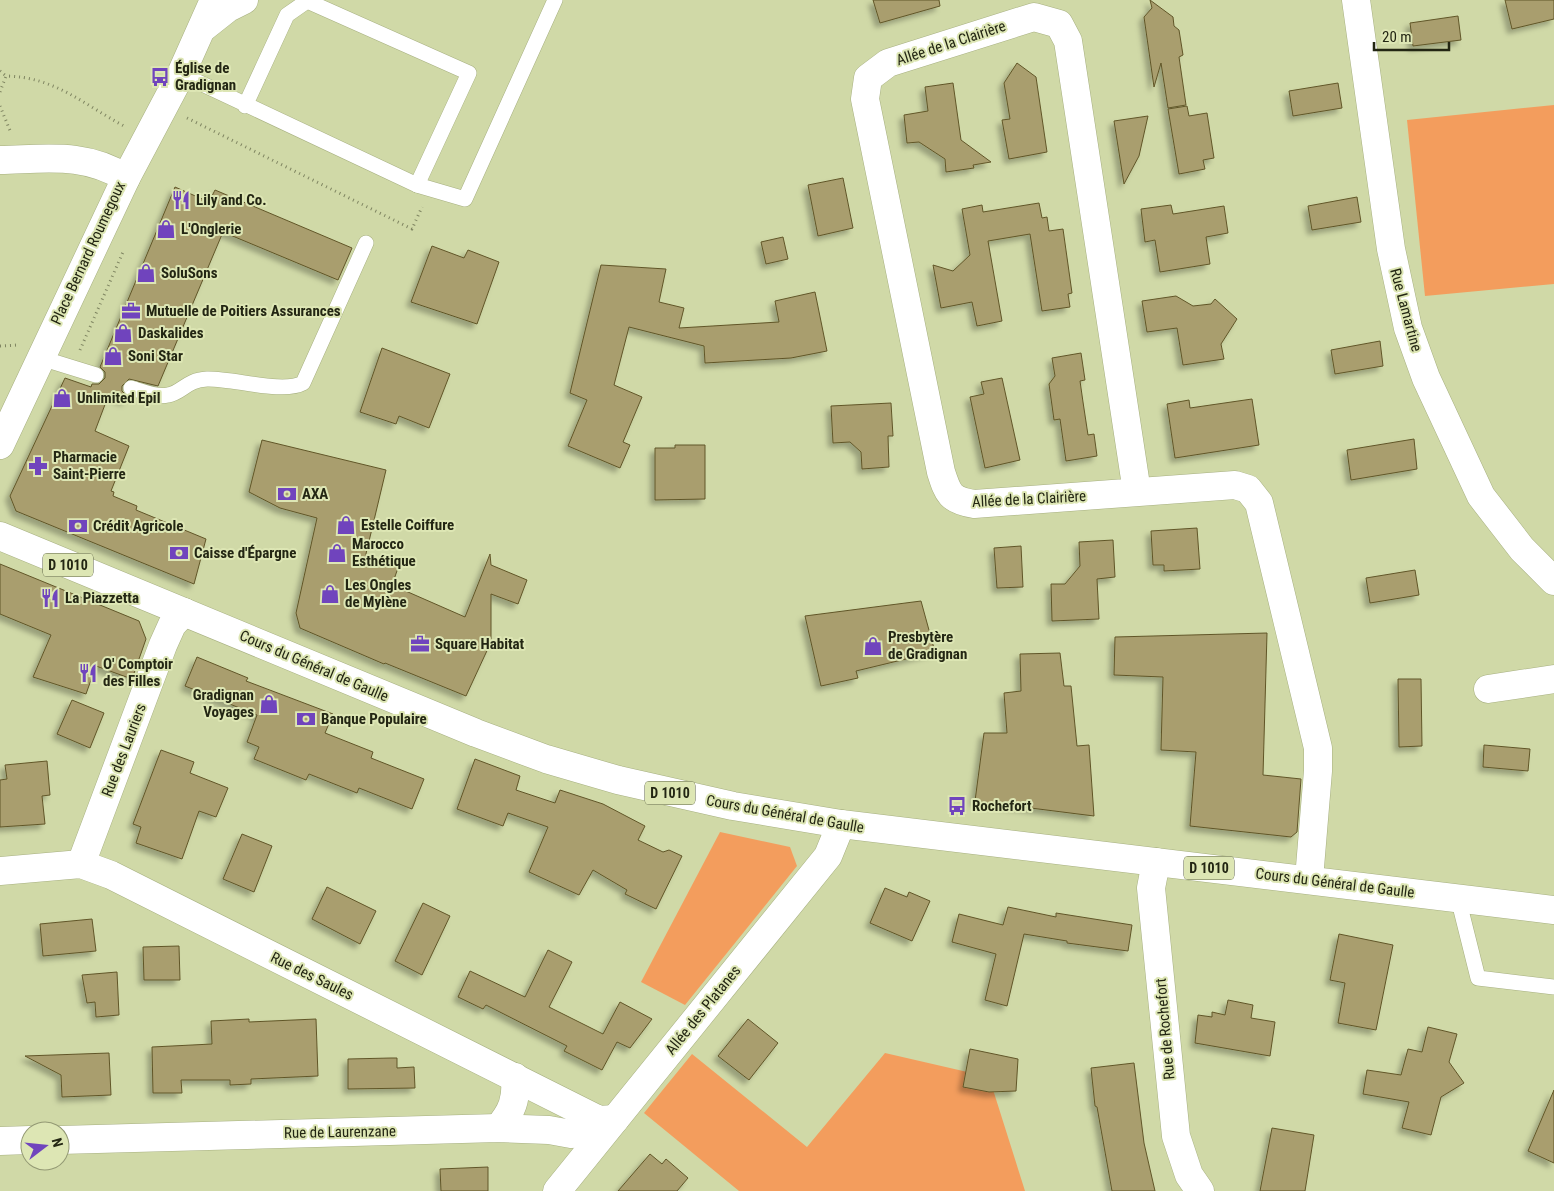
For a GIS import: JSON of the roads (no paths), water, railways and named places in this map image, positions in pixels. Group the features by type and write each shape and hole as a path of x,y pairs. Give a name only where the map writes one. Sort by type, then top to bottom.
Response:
{"street":[{"path":"126,178 148,140 181,74 204,27 214,0"},
{"path":"204,27 228,8 244,0"},
{"name":"Rue Lamartine","path":"1356,0 1391,249 1408,328 1430,386 1481,496 1522,549 1554,581"},
{"name":"Allée de la Clairière","path":"1137,492 1068,42 1059,24 1034,17 888,63 868,78 865,99 941,472 948,494 960,502 974,504 1235,485 1248,489 1259,503 1318,748 1318,771 1309,879"},
{"name":"Place Bernard Roumegoux","path":"0,160 80,159 107,166 126,178 0,444"},
{"name":"Cours du Général de Gaulle","path":"0,536 476,733 546,759 676,794 841,824 1554,910"},
{"name":"Rue des Lauriers","path":"80,864 163,646 172,625 184,612"},
{"path":"1488,689 1554,679"},
{"name":"Allée des Platanes","path":"557,1191 828,856 841,824"},
{"name":"Rue de Rochefort","path":"1156,862 1151,888 1176,1136 1189,1175 1200,1191"},
{"name":"Rue des Saules","path":"0,872 80,864 111,875 599,1120 615,1119"},
{"path":"498,1128 508,1116 516,1101 515,1077"},
{"name":"Rue de Laurenzane","path":"70,1140 498,1128 587,1134 615,1119"},
{"path":"0,1141 20,1140"}],"lane":[{"path":"181,74 244,106 417,185 465,199 555,0"},
{"path":"244,106 287,15 307,1 469,73 417,185"},
{"path":"131,388 158,396 170,395 188,383 204,379 286,387 302,382 366,243"},
{"path":"41,358 96,375"},
{"path":"1458,898 1478,978 1554,987"}],"place":[{"name":"Église de Gradignan","path":"160,77"},
{"name":"Lily and Co.","path":"181,200"},
{"name":"L'Onglerie","path":"166,229"},
{"name":"SoluSons","path":"146,273"},
{"name":"Mutuelle de Poitiers Assurances","path":"131,311"},
{"name":"Daskalides","path":"123,333"},
{"name":"Soni Star","path":"113,356"},
{"name":"Unlimited Epil","path":"62,398"},
{"name":"Pharmacie Saint-Pierre","path":"38,466"},
{"name":"AXA","path":"287,494"},
{"name":"Estelle Coiffure","path":"346,525"},
{"name":"Crédit Agricole","path":"78,526"},
{"name":"Caisse d'Épargne","path":"179,553"},
{"name":"Marocco Esthétique","path":"337,553"},
{"name":"Les Ongles de Mylène","path":"330,594"},
{"name":"La Piazzetta","path":"50,598"},
{"name":"Square Habitat","path":"420,644"},
{"name":"Presbytère de Gradignan","path":"873,646"},
{"name":"O' Comptoir des Filles","path":"88,673"},
{"name":"Gradignan Voyages","path":"269,704"},
{"name":"Banque Populaire","path":"306,719"},
{"name":"Rochefort","path":"957,806"}]}
